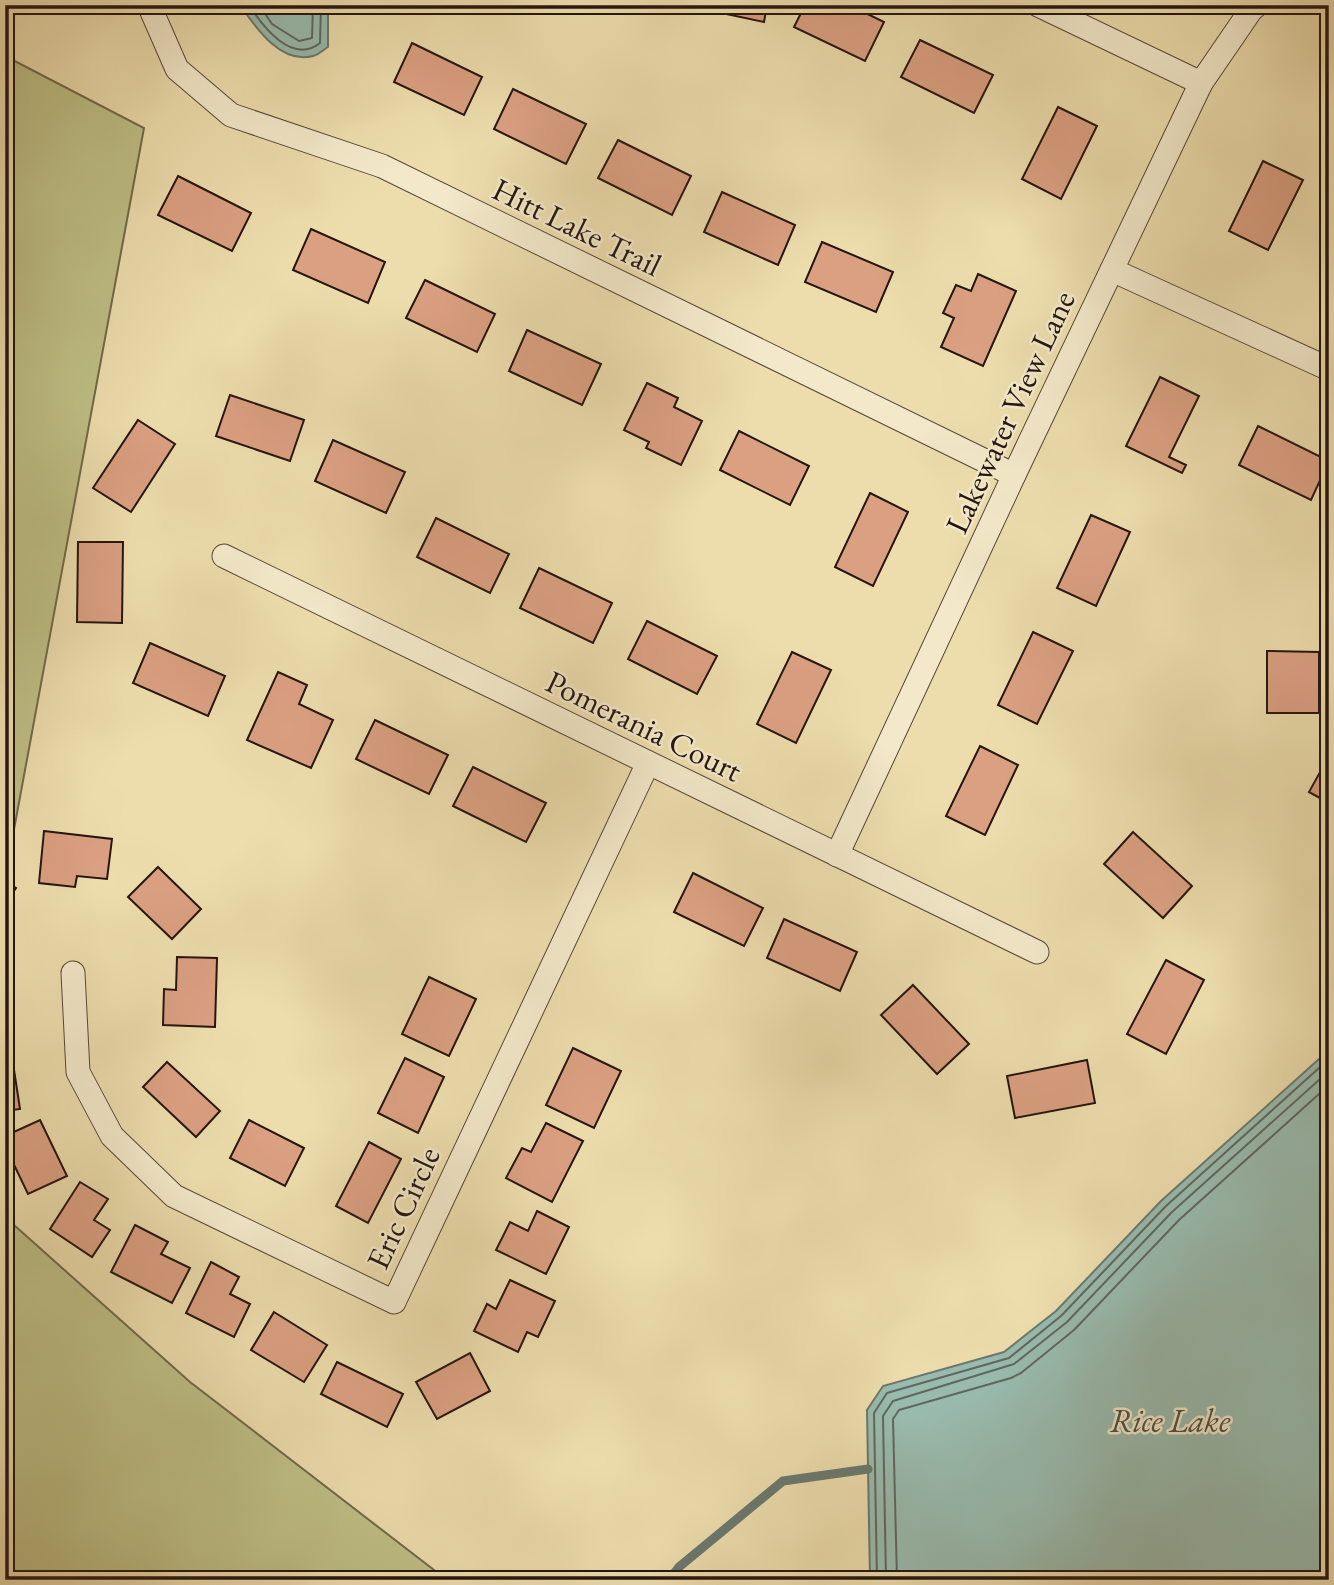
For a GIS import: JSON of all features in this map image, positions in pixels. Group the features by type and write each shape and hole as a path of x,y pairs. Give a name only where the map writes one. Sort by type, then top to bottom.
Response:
{"street":[{"name":"Hitt Lake Trail","path":"149,5 177,69 231,115 382,166 1014,475"},
{"path":"1038,5 1201,83"},
{"name":"Lakewater View Lane","path":"837,855 1201,83 1257,5"},
{"path":"1112,270 1329,369"},
{"name":"Pomerania Court","path":"224,556 1037,953"},
{"name":"Eric Circle","path":"73,973 78,1072 112,1136 174,1196 394,1303 648,763"}],"green space":[{"path":"5,56 144,128 5,878"},
{"path":"5,1217 190,1382 447,1580 5,1580"}],"water":[{"path":"240,5 328,5 328,47 313,56 290,55 270,43"},
{"name":"Rice Lake","path":"1329,1050 1329,1580 870,1580 867,1410 883,1386 1004,1352 1056,1311 1161,1201"}],"building":[{"path":"684,5 767,5 764,22"},
{"path":"805,5 849,5 884,22 865,61 794,27"},
{"path":"920,40 993,75 974,113 901,77"},
{"path":"412,43 482,77 464,115 394,82"},
{"path":"513,89 586,124 566,164 494,129"},
{"path":"1058,107 1097,126 1061,199 1022,179"},
{"path":"618,140 691,176 672,215 598,178"},
{"path":"1263,161 1303,180 1268,250 1229,231"},
{"path":"178,176 251,213 232,251 158,215"},
{"path":"722,192 795,225 778,265 704,232"},
{"path":"311,229 385,262 368,303 293,270"},
{"path":"822,242 893,272 876,312 805,282"},
{"path":"978,274 1016,291 983,366 941,347 954,318 943,313 956,285 971,291"},
{"path":"425,280 495,314 477,352 406,318"},
{"path":"527,330 601,364 582,405 509,371"},
{"path":"1160,377 1199,396 1169,457 1186,465 1182,473 1126,446"},
{"path":"647,383 678,398 674,407 702,421 681,465 646,448 649,442 624,430"},
{"path":"230,395 304,420 290,461 216,436"},
{"path":"138,420 175,444 131,512 93,488"},
{"path":"1258,426 1329,461 1311,500 1239,465"},
{"path":"739,431 809,466 790,505 720,470"},
{"path":"333,440 405,472 386,513 315,481"},
{"path":"870,493 908,512 873,586 835,567"},
{"path":"1091,515 1130,532 1096,606 1057,588"},
{"path":"436,518 509,554 490,593 417,557"},
{"path":"78,542 123,542 122,623 77,622"},
{"path":"539,568 612,603 593,643 520,608"},
{"path":"647,621 717,656 697,694 628,659"},
{"path":"1033,632 1073,651 1037,724 998,705"},
{"path":"150,643 225,676 208,716 133,683"},
{"path":"1267,651 1319,652 1319,713 1267,713"},
{"path":"792,652 831,670 796,743 757,724"},
{"path":"278,672 307,685 299,704 333,720 311,768 247,740"},
{"path":"375,720 448,755 429,794 356,759"},
{"path":"980,746 1018,765 985,835 946,816"},
{"path":"1329,756 1329,803 1309,792"},
{"path":"473,767 546,803 526,842 453,806"},
{"path":"44,831 112,839 107,879 77,876 75,887 39,883"},
{"path":"1133,832 1192,886 1163,918 1104,864"},
{"path":"158,867 201,909 172,939 128,897"},
{"path":"693,873 763,908 744,946 674,912"},
{"path":"5,881 16,888 5,904"},
{"path":"784,919 857,952 840,991 767,958"},
{"path":"177,957 217,958 215,1027 163,1025 164,989 176,990"},
{"path":"1166,960 1204,980 1166,1054 1127,1034"},
{"path":"429,977 476,999 449,1056 402,1034"},
{"path":"913,985 969,1044 937,1074 881,1015"},
{"path":"9,1037 20,1109 5,1111 5,1038"},
{"path":"573,1048 621,1071 594,1128 546,1105"},
{"path":"405,1058 444,1077 418,1133 378,1113"},
{"path":"1087,1060 1095,1103 1015,1118 1007,1076"},
{"path":"167,1062 220,1111 196,1137 143,1087"},
{"path":"40,1120 67,1176 28,1194 5,1146 5,1136"},
{"path":"249,1120 304,1148 285,1186 230,1158"},
{"path":"546,1123 583,1141 552,1202 506,1178 522,1148 531,1152"},
{"path":"369,1142 401,1159 368,1223 336,1206"},
{"path":"80,1182 108,1199 94,1220 110,1230 92,1257 50,1229"},
{"path":"537,1211 569,1227 546,1274 496,1250 510,1222 528,1231"},
{"path":"135,1225 168,1242 161,1254 190,1268 172,1303 111,1272"},
{"path":"211,1262 239,1277 230,1294 250,1304 234,1337 186,1313"},
{"path":"510,1280 555,1301 538,1337 527,1332 518,1352 474,1331 487,1304 496,1309"},
{"path":"274,1312 327,1345 304,1382 251,1350"},
{"path":"470,1353 490,1391 437,1419 416,1382"},
{"path":"337,1362 403,1394 387,1427 321,1394"}],"waterway":[{"path":"669,1580 679,1567 783,1481 868,1469"}]}
